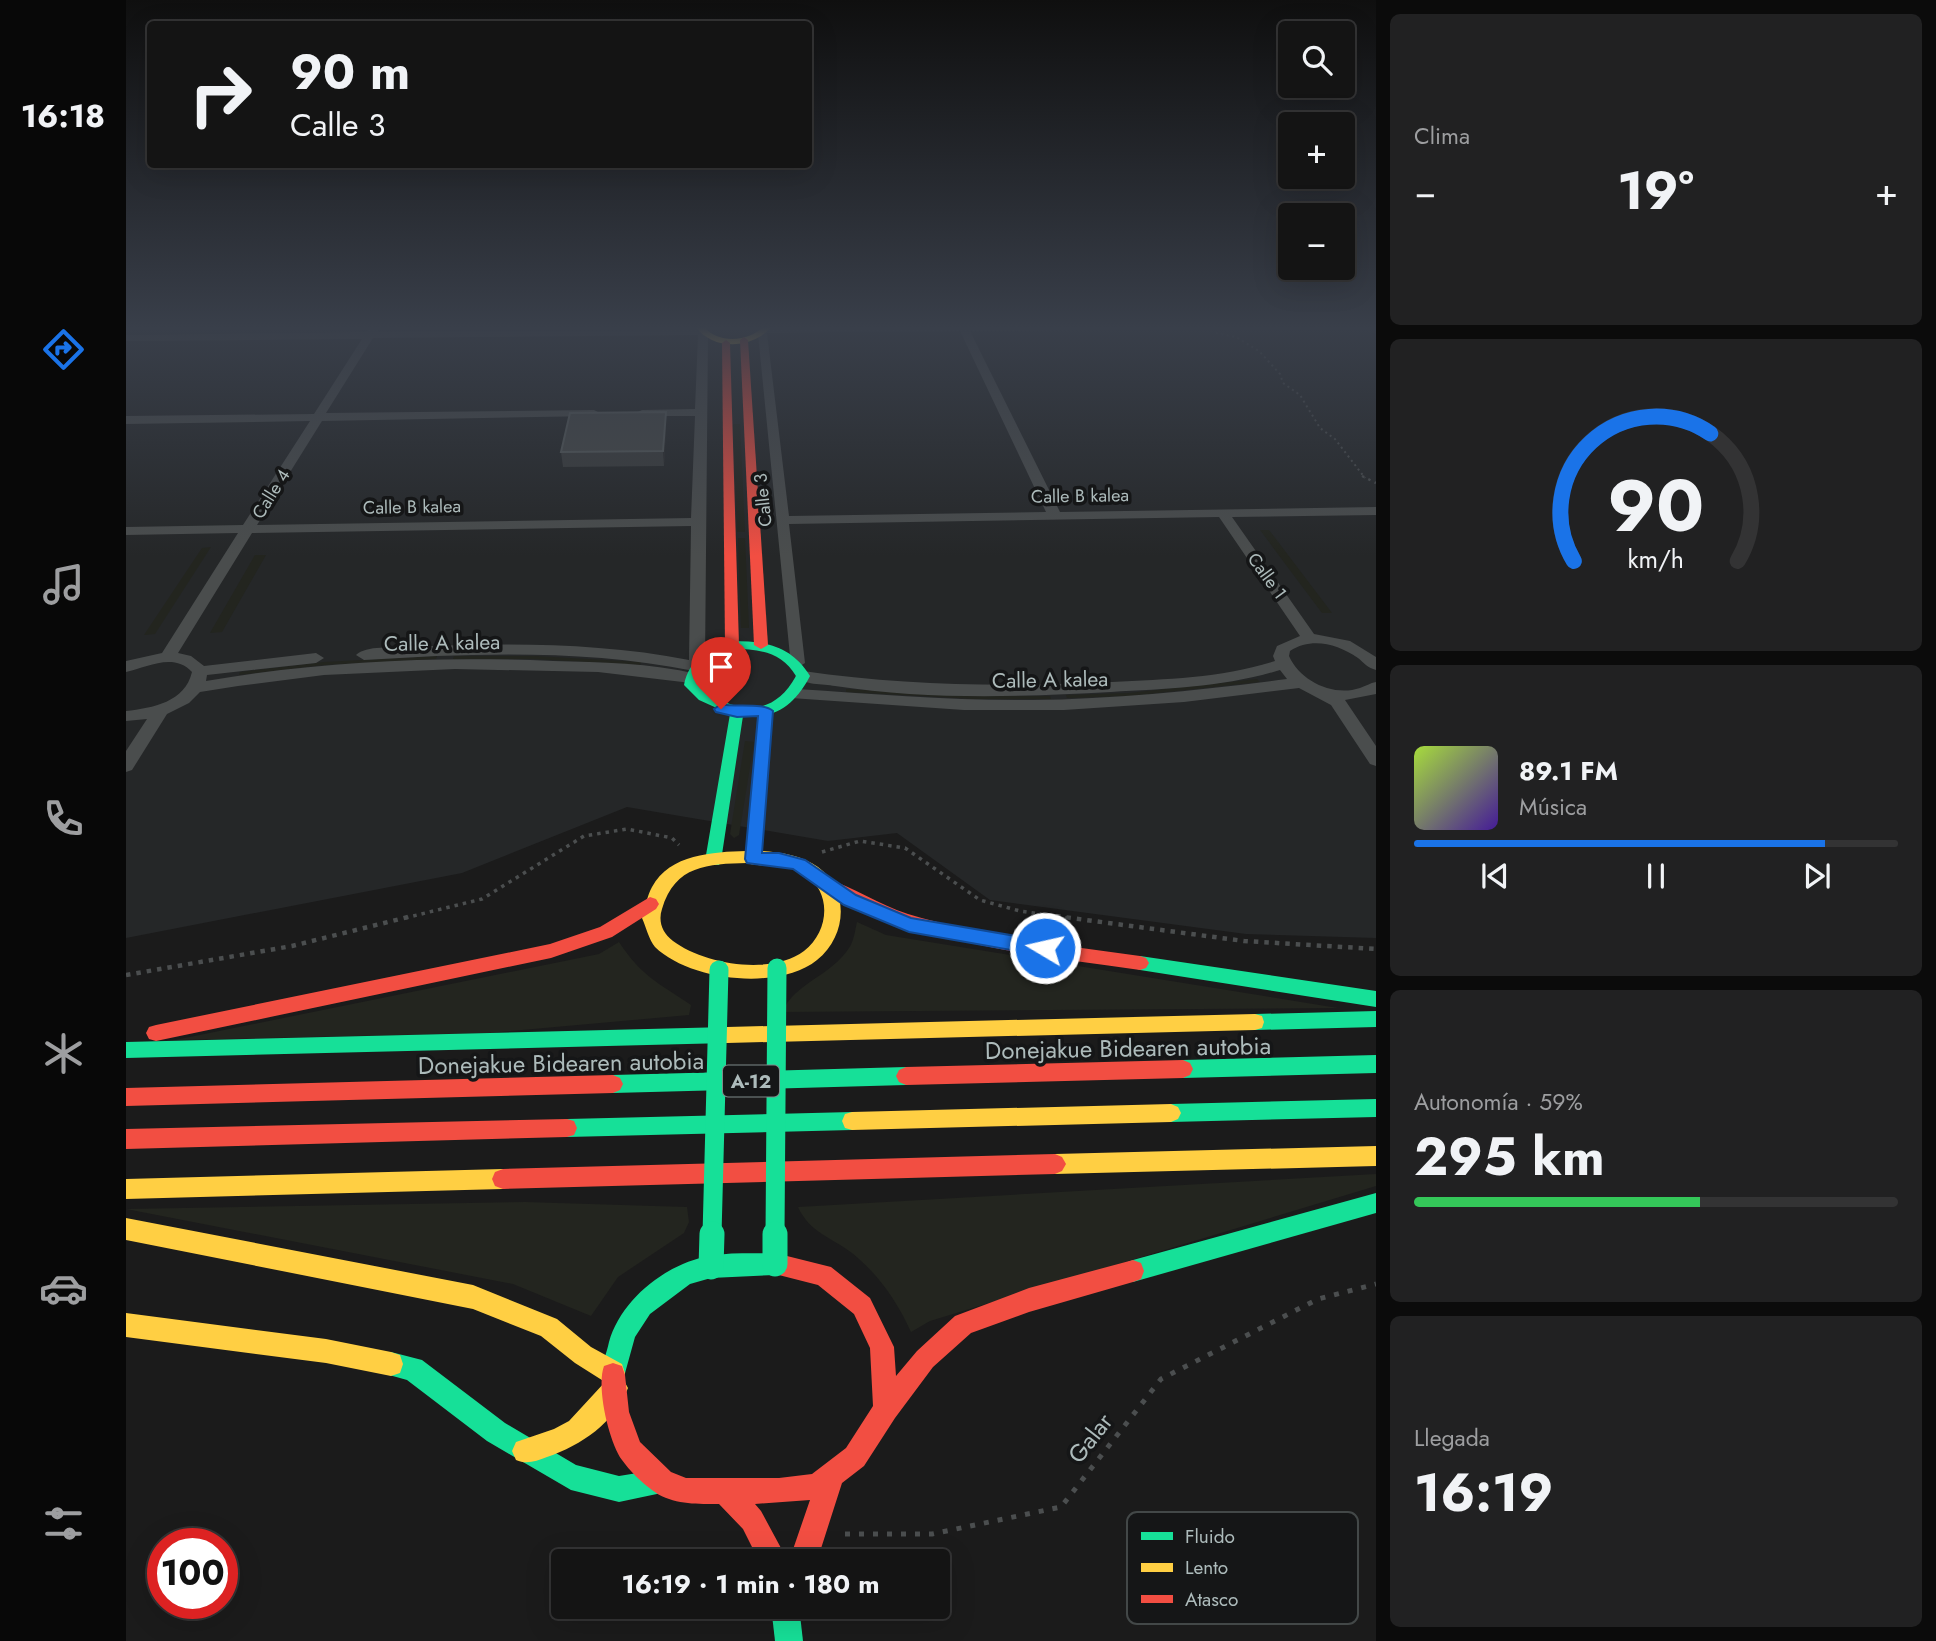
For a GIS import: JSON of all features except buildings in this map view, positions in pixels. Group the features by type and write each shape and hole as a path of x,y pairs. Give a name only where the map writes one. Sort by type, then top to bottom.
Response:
{"main road":[{"name":"Calle 3","path":"726,404 732,645"},
{"name":"Calle 3","path":"748,404 761,645"},
{"path":"732,645 761,645 788,655 800,670 797,694 779,707 766,711 737,712 707,703 697,695 694,669 706,654 732,645"},
{"path":"753,859 766,711"},
{"path":"713,861 737,712"},
{"path":"126,1037 551,951 606,932 650,904 659,887 672,874 695,861 753,859 779,859 799,865 850,900 909,925 963,936 1376,999"},
{"path":"650,904 651,928 666,947 687,961 719,970 777,968 806,960 828,940 834,911 825,884"},
{"path":"775,1264 777,968"},
{"path":"710,1266 719,970"},
{"path":"126,1050 1376,1019"},
{"name":"Donejakue Bidearen autobia","path":"126,1097 1376,1064"},
{"name":"A-12","path":"126,1139 1376,1108"},
{"path":"126,1189 1376,1156"},
{"path":"886,1409 882,1346 862,1306 823,1275 775,1264 710,1266 684,1274 642,1306 624,1332 615,1381 617,1412 630,1450 662,1482 686,1492 779,1491 817,1486 830,1479 855,1457 886,1409 925,1359 963,1324 1028,1300 1376,1203"},
{"path":"126,1230 473,1297 549,1327 615,1381"},
{"path":"126,1325 326,1351 414,1369 525,1451 570,1477 619,1489 662,1482"},
{"path":"525,1451 555,1443 586,1428 615,1381"},
{"path":"807,1549 830,1479"},
{"path":"725,1491 752,1520 768,1549"},
{"path":"788,1619 789,1641"}],"street":[{"name":"Calle 4","path":"167,657 327,404"},
{"path":"694,669 701,404"},
{"name":"Calle 3","path":"773,404 800,670"},
{"path":"1001,404 1055,516"},
{"path":"628,413 701,412"},
{"path":"126,420 602,413"},
{"name":"Calle B kalea","path":"785,520 1376,511"},
{"name":"Calle 1","path":"1223,514 1310,639"},
{"name":"Calle B kalea","path":"126,531 698,522"},
{"path":"1374,660 1342,644 1310,639 1298,640 1283,649 1283,664 1310,686 1337,701 1376,760"},
{"path":"126,667 167,657 189,661 197,680 180,701 160,711 126,716"},
{"name":"Calle A kalea","path":"197,680 233,681 360,668 498,664 694,669"},
{"name":"Calle A kalea","path":"800,670 840,682 940,689 1056,691 1259,673 1283,664"},
{"name":"Calle A kalea","path":"797,694 918,702 1061,705 1170,699 1310,686 1348,695 1375,691"},
{"path":"126,766 160,711"}],"path":[{"path":"1305,404 1320,428 1335,439 1363,477 1376,483"},
{"path":"126,975 292,946 482,899 584,836 627,829 655,834 672,838 695,861"},
{"path":"799,865 832,848 860,841 882,843 905,848 980,900 1020,911 1144,930 1244,941 1376,948"},
{"name":"Galar","path":"841,1534 932,1534 1061,1507 1161,1379 1318,1299 1376,1284"}],"shaded area":[{"path":"126,404 1376,404 1376,938 1246,934 990,900 897,833 828,841 627,807 462,873 126,938"},
{"path":"733,424 740,424 745,532 737,532"},
{"path":"1260,530 1269,530 1332,613 1322,613"},
{"path":"738,538 745,538 749,628 741,628"},
{"path":"211,547 155,634 144,635 202,548"},
{"path":"255,555 266,555 222,632 210,633"},
{"path":"437,656 436,659 324,665 239,675 240,672 324,662"},
{"path":"454,656 535,656 641,662 640,665 534,659 453,659"},
{"path":"1257,679 1260,682 1130,696 1067,698 1066,695 1129,693"},
{"path":"846,689 975,696 1050,696 1051,699 975,699 846,692"},
{"path":"745,741 754,742 739,835 734,838 730,834"},
{"path":"857,922 886,935 1338,1008 782,1012 796,993 842,958 852,942"},
{"path":"619,942 643,972 691,1005 689,1015 489,1033 175,1040 599,954"},
{"path":"1376,1174 1376,1186 930,1321 911,1332 893,1299 870,1270 852,1253 815,1229 798,1207"},
{"path":"525,1202 687,1207 689,1222 684,1233 618,1277 591,1316 513,1284 126,1209"}],"traffic: fast":[{"path":"732,645 754,645 773,649 790,659 803,676 794,692 782,704 752,713 719,706 704,697 691,685 695,669 710,654 732,645"},
{"path":"713,861 737,712"},
{"path":"1140,963 1376,999"},
{"path":"775,1264 777,968"},
{"path":"711,1267 719,970"},
{"path":"1255,1022 1376,1019"},
{"path":"126,1050 727,1035"},
{"path":"1183,1069 1376,1064"},
{"path":"613,1084 906,1076"},
{"path":"1171,1113 1376,1108"},
{"path":"567,1128 852,1121"},
{"path":"1133,1271 1376,1203"},
{"path":"613,1375 624,1332 642,1306 684,1274 711,1267 775,1264"},
{"path":"391,1364 413,1369 496,1432 571,1477 619,1489 662,1482"},
{"path":"786,1619 789,1641"}],"traffic: slow":[{"path":"753,859 766,711"},
{"path":"770,858 799,864 811,871 822,880 832,900 833,914 828,935 811,956 783,968 749,972 714,968 683,958 660,941 650,918 659,890 669,878 688,865 711,859 770,858"},
{"path":"727,1035 1255,1022"},
{"path":"852,1121 1171,1113"},
{"path":"1055,1164 1376,1156"},
{"path":"126,1189 503,1179"},
{"path":"126,1229 473,1297 549,1327 583,1355 613,1373"},
{"path":"126,1325 326,1351 391,1364"},
{"path":"525,1451 557,1441 578,1430 616,1388"}],"traffic: jam":[{"path":"727,404 732,645"},
{"path":"748,404 761,645"},
{"path":"825,884 861,903 938,930 1018,946 1140,963"},
{"path":"156,1033 551,951 606,932 650,904"},
{"path":"906,1076 1183,1069"},
{"path":"126,1097 613,1084"},
{"path":"126,1139 567,1128"},
{"path":"503,1179 1055,1164"},
{"path":"613,1375 617,1412 630,1450 662,1482 686,1491 779,1491 817,1486 855,1457 886,1409 882,1347 862,1306 823,1275 775,1264"},
{"path":"886,1409 925,1359 963,1324 1029,1300 1133,1271"},
{"path":"807,1549 830,1479"},
{"path":"725,1491 752,1520 768,1549"}],"route":[{"path":"721,709 752,713 766,711 753,859 779,859 799,865 850,900 909,925 1045,948"}]}
